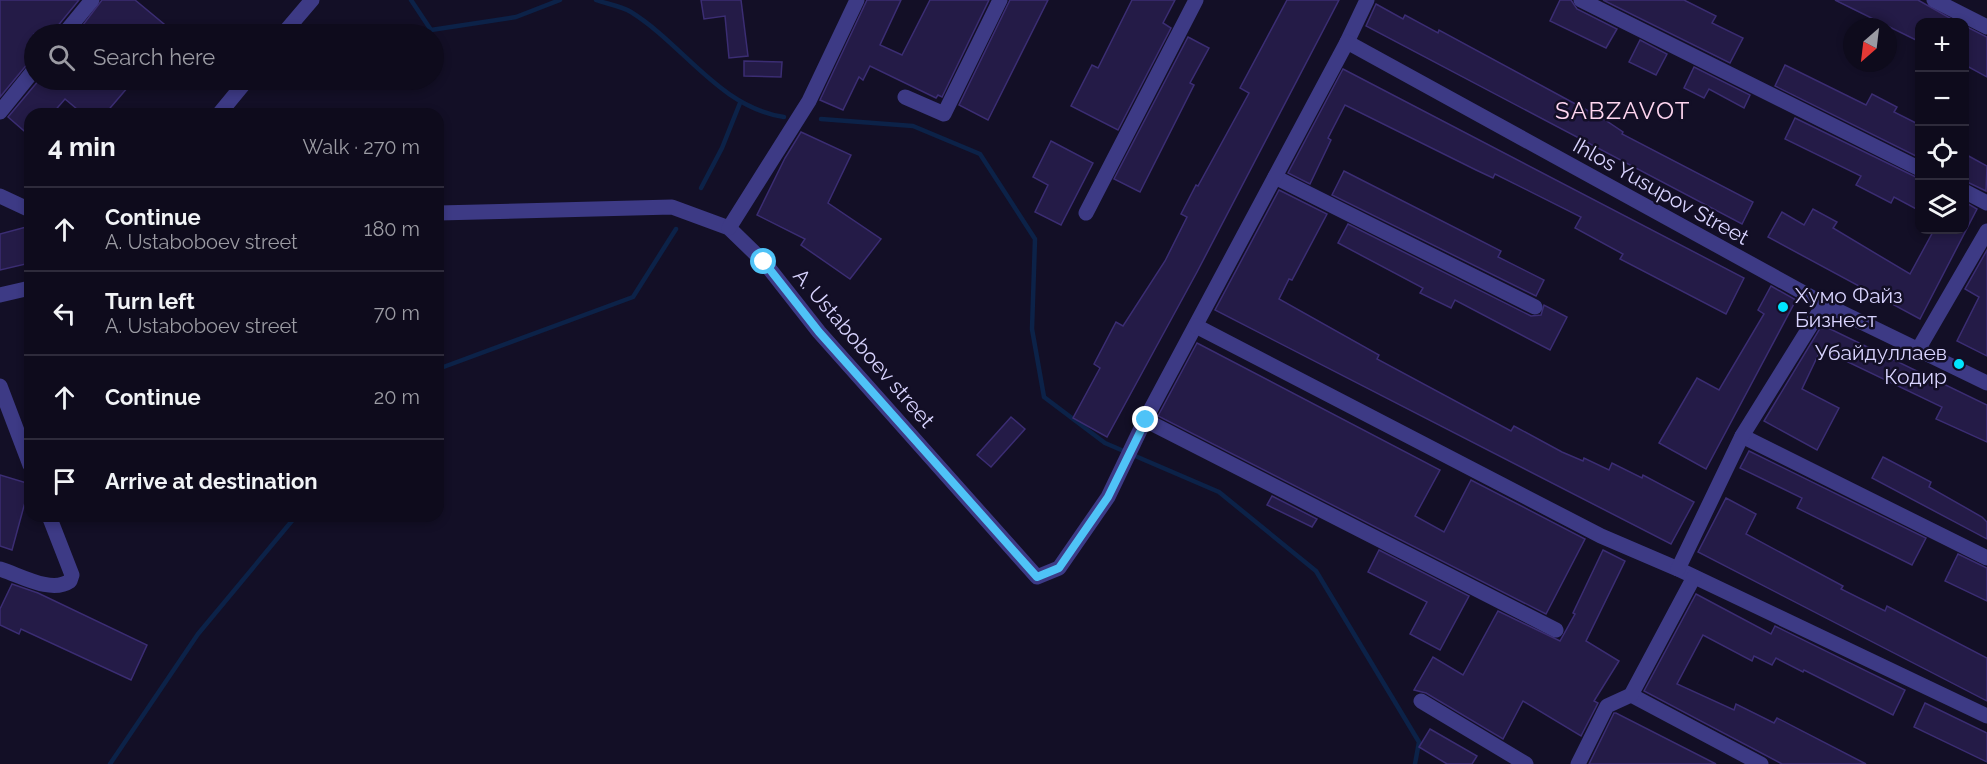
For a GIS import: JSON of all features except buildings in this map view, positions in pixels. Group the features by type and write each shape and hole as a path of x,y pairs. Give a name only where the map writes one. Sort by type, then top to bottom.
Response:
{"street":[{"path":"72,24 92,0"},
{"path":"292,24 312,0"},
{"path":"729,228 809,101 857,0"},
{"path":"905,97 944,114 1000,0"},
{"path":"1086,213 1196,0"},
{"path":"1367,0 1347,42 1146,420 1556,630"},
{"path":"1581,0 1915,167"},
{"path":"1934,0 1987,27"},
{"name":"Ihlos Yusupov Street","path":"1347,42 1824,304 1920,348 1987,383"},
{"path":"0,112 24,82"},
{"path":"224,108 239,90"},
{"path":"1275,177 1535,307"},
{"path":"1969,193 1987,203"},
{"path":"0,196 24,207"},
{"name":"A. Ustaboboev street","path":"444,213 672,207 729,228 764,262 819,332 1037,577 1059,568 1108,497 1146,420"},
{"path":"1920,348 1987,231"},
{"path":"0,295 24,289"},
{"path":"1678,569 1742,436 1824,304"},
{"path":"1196,326 1601,536 1678,569 1987,716"},
{"path":"0,386 24,449"},
{"path":"1742,436 1987,558"},
{"path":"0,569 50,585 66,584 70,581 72,575 51,522"},
{"path":"1578,764 1607,706 1631,695 1694,577"},
{"path":"1631,695 1761,764"},
{"path":"1421,701 1526,764"}],"waterway":[{"path":"411,0 427,24"},
{"path":"444,28 516,17 560,0"},
{"path":"596,0 631,12 721,88 740,101 761,111 784,117"},
{"path":"701,188 722,148 740,103"},
{"path":"821,119 913,126 980,154 1035,239 1032,329 1044,397 1105,443 1219,492 1316,571 1419,742 1415,764"},
{"path":"444,367 633,297 676,229"},
{"path":"110,764 198,634 291,522"}],"place":[{"name":"Хумо Файз Бизнест","path":"1783,307"},
{"name":"Убайдуллаев Кодир","path":"1959,364"}],"district":[{"name":"SABZAVOT","path":"1623,110"}],"route":[{"path":"764,262 819,332 1037,577 1059,568 1108,497 1146,420"}]}
